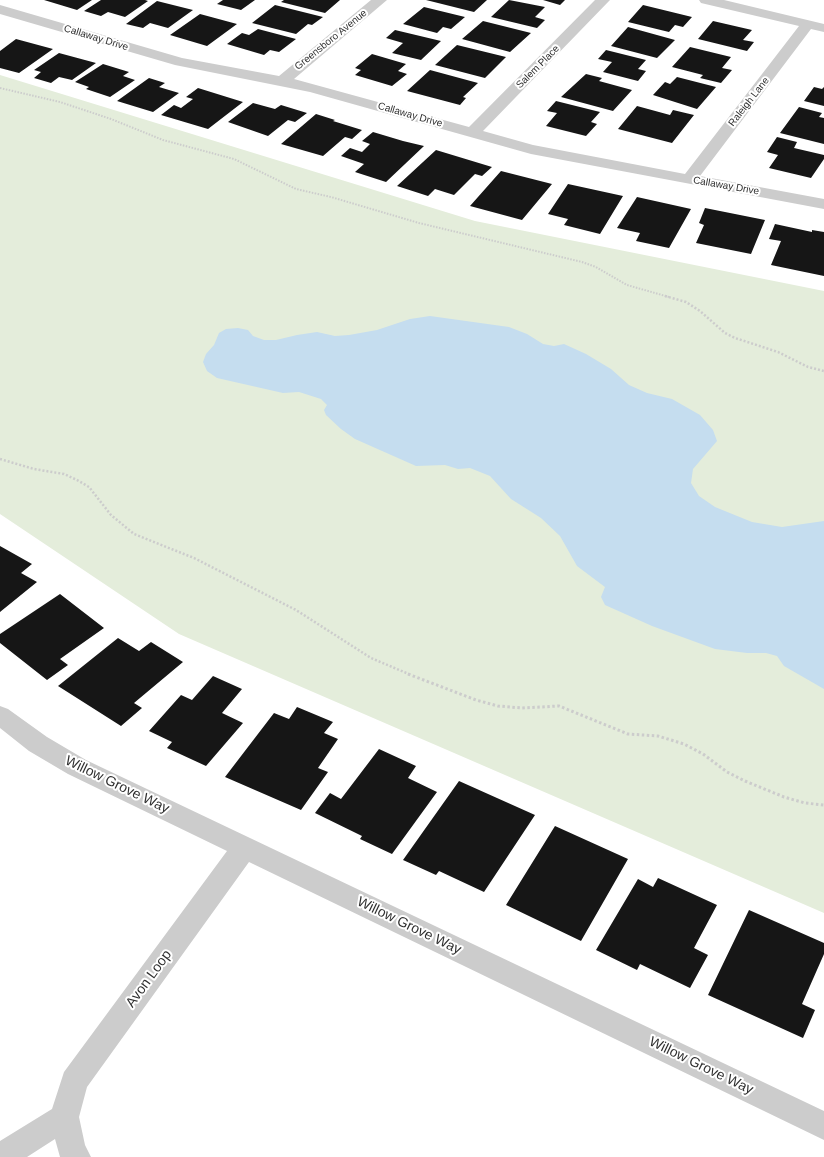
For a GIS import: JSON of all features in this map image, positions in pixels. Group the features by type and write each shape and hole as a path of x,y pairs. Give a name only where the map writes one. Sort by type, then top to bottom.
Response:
{"street":[{"name":"Greensboro Avenue","path":"282,81 380,0"},
{"name":"Salem Place","path":"472,133 604,0"},
{"path":"706,0 824,28"},
{"name":"Callaway Drive","path":"0,9 180,62 282,81 472,133 565,156 824,204"},
{"name":"Raleigh Lane","path":"689,179 808,24"},
{"name":"Willow Grove Way","path":"0,715 38,744 77,767 824,1126"},
{"name":"Avon Loop","path":"76,1157 72,1151 64,1117 74,1081 245,848"},
{"path":"1,1157 64,1117"}],"path":[{"path":"0,88 38,96 68,105 111,119 163,140 234,160 296,189 331,197 419,223 582,262 627,284 686,302 700,311 725,333 735,338 778,352 808,367 824,371"},
{"path":"0,459 34,469 64,474 77,480 89,487 111,515 134,534 194,558 296,610 371,658 397,670 476,700 498,706 522,708 559,706 628,734 658,736 684,744 703,754 721,768 745,781 784,797 805,803 824,806"}],"green space":[{"path":"0,75 475,221 824,291 824,913 179,634 0,514"}],"water":[{"path":"430,316 509,327 527,334 543,344 554,346 564,344 586,354 611,369 629,385 647,393 672,399 700,415 713,430 717,441 693,469 691,483 699,496 715,507 752,522 782,527 824,521 824,689 784,666 777,656 766,653 747,653 715,649 652,626 605,605 601,597 605,587 577,566 560,536 541,518 511,499 490,476 470,468 458,469 445,465 416,466 355,439 341,429 326,415 324,410 327,405 321,399 299,392 283,393 217,378 207,371 203,362 206,354 214,345 219,333 226,329 238,328 248,330 253,336 264,340 276,340 317,332 335,336 349,335 377,330 410,319"}],"building":[{"path":"44,0 92,0 77,10"},
{"path":"101,0 148,1 125,17 108,12 101,16 84,11"},
{"path":"223,0 255,0 241,10 217,4"},
{"path":"284,0 340,0 325,13 281,2"},
{"path":"426,0 487,0 474,12"},
{"path":"509,0 545,7 535,17 545,20 537,28 491,17"},
{"path":"543,0 565,0 560,5"},
{"path":"157,1 193,10 168,28 150,23 143,28 126,24"},
{"path":"275,5 323,17 312,25 308,24 296,34 252,23"},
{"path":"643,5 692,17 683,27 675,25 669,32 628,22"},
{"path":"424,7 465,17 451,29 443,27 437,33 403,24"},
{"path":"200,14 237,24 207,46 170,35"},
{"path":"483,21 531,33 510,52 462,39"},
{"path":"713,21 752,30 743,40 754,42 747,51 698,39"},
{"path":"628,27 675,40 657,58 611,46"},
{"path":"258,29 296,39 279,52 270,50 264,55 227,44 242,33 249,35"},
{"path":"395,30 441,41 421,60 392,53 403,43 386,38"},
{"path":"16,39 53,49 19,73 0,68 0,51"},
{"path":"457,45 506,57 485,78 435,65"},
{"path":"690,47 731,57 722,68 732,70 721,83 700,78 703,75 672,67"},
{"path":"606,50 646,60 638,69 646,71 638,81 603,72 612,62 598,59"},
{"path":"59,53 96,63 72,80 59,77 51,83 34,78 41,72 34,70"},
{"path":"372,54 406,64 398,71 407,74 392,86 355,75 361,70 355,68"},
{"path":"103,64 129,72 123,76 135,80 110,97 86,89 89,87 75,82"},
{"path":"430,70 478,83 463,97 466,98 460,105 407,91"},
{"path":"586,74 602,78 599,81 632,90 613,111 561,97"},
{"path":"677,77 716,87 697,109 653,95 665,82 670,84"},
{"path":"149,78 165,83 159,87 179,93 153,112 117,101"},
{"path":"814,87 822,89 824,87 824,106 804,101"},
{"path":"198,88 243,102 208,129 161,115 174,105 181,108 193,99 186,97"},
{"path":"556,101 600,112 591,122 597,124 586,136 546,126 557,113 547,111"},
{"path":"253,103 275,109 281,105 307,113 295,122 288,120 268,136 228,122"},
{"path":"637,106 670,115 673,110 694,115 672,143 618,129"},
{"path":"799,107 822,113 819,117 824,118 824,144 780,133"},
{"path":"316,114 362,130 352,139 345,137 323,156 281,144"},
{"path":"373,132 424,146 386,182 355,172 364,164 341,156 350,148 362,152 370,144 362,141"},
{"path":"777,137 797,142 794,148 824,155 824,159 811,178 769,168 778,155 767,152"},
{"path":"436,150 492,167 482,176 475,174 454,195 435,189 428,196 397,186"},
{"path":"501,171 552,184 522,220 470,206"},
{"path":"568,184 623,196 600,234 564,225 568,219 548,214"},
{"path":"637,197 691,209 669,248 636,241 640,233 617,228"},
{"path":"705,208 765,220 751,254 696,243 704,225 699,223"},
{"path":"775,224 812,232 812,230 824,232 824,276 771,265 781,241 769,239"},
{"path":"0,546 32,564 21,573 37,582 0,612"},
{"path":"60,594 104,628 60,659 68,665 47,680 0,643 0,634"},
{"path":"118,638 139,651 151,642 183,662 134,703 142,708 121,726 58,686"},
{"path":"213,676 242,689 222,713 243,723 206,766 167,748 172,742 149,731 181,695 192,700"},
{"path":"297,707 333,722 324,733 338,739 318,768 328,772 301,810 225,777 274,713 289,719"},
{"path":"379,749 416,766 408,778 437,792 392,854 360,839 362,836 315,813 330,793 341,799"},
{"path":"459,781 535,815 484,892 439,871 436,875 403,860"},
{"path":"555,826 628,859 581,941 506,905"},
{"path":"658,878 717,905 694,948 708,955 690,988 640,964 637,970 596,950 638,879 653,887"},
{"path":"749,910 824,943 824,954 802,1004 815,1010 803,1038 708,995"}]}
